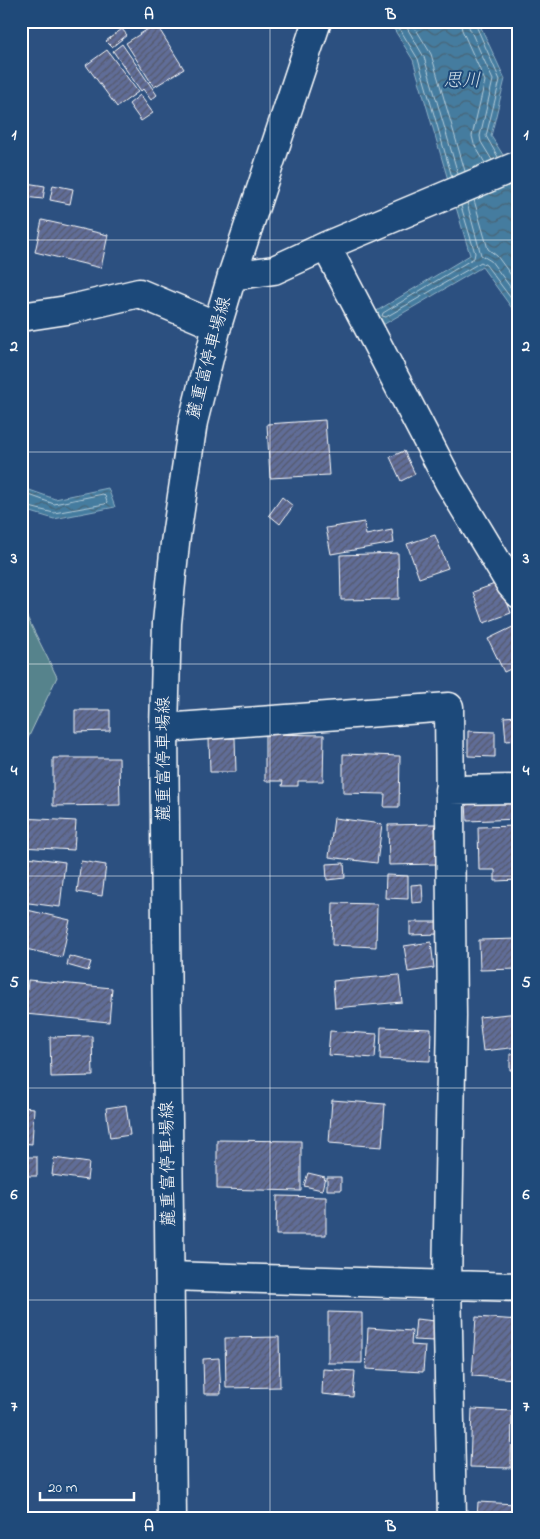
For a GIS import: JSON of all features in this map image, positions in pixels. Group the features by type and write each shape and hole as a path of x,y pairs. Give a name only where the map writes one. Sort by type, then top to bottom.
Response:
{"street":[{"name":"麓重富停車場線","path":"172,1518 164,728 167,623 175,544 193,422 217,326 232,276 317,21"},
{"path":"232,276 274,270 326,246 519,165"},
{"path":"326,246 449,482 519,594"},
{"path":"21,317 67,310 139,293 217,326"},
{"path":"164,728 449,707 452,1016 447,1284 452,1518"},
{"path":"449,790 519,789"},
{"path":"170,1276 519,1287"}],"green space":[{"path":"21,605 57,677 21,753"}],"water":[{"name":"思川","path":"389,21 478,21 505,79 491,136 519,180 519,318 482,267 381,326 375,312 470,255 413,60"},
{"path":"21,487 55,499 108,488 115,507 54,519 21,509"}],"building":[{"path":"156,24 184,69 154,87 126,43"},
{"path":"122,29 127,35 112,47 106,41"},
{"path":"122,44 157,95 151,100 143,89 141,91 113,51"},
{"path":"107,50 138,92 117,107 86,65"},
{"path":"140,95 153,113 141,121 129,104"},
{"path":"26,183 45,186 43,199 24,197"},
{"path":"53,185 73,189 70,204 50,200"},
{"path":"21,219 26,220 24,250 21,250"},
{"path":"42,220 108,235 101,268 35,252"},
{"path":"325,420 329,475 270,478 267,424"},
{"path":"404,451 415,474 401,481 390,457"},
{"path":"282,497 293,506 280,524 269,515"},
{"path":"364,522 366,535 392,530 394,543 331,554 326,528"},
{"path":"435,535 448,568 419,578 407,544"},
{"path":"398,553 399,599 341,600 340,555"},
{"path":"500,582 511,613 484,623 473,592"},
{"path":"519,624 519,665 504,672 488,639"},
{"path":"75,710 110,710 110,731 75,732"},
{"path":"517,716 519,740 506,741 504,717"},
{"path":"468,731 495,732 495,757 468,756"},
{"path":"265,734 324,735 323,781 298,781 298,786 282,786 283,781 265,781"},
{"path":"235,738 236,772 210,772 209,739"},
{"path":"343,754 400,756 399,807 384,807 385,794 343,793"},
{"path":"53,758 119,758 120,805 53,806"},
{"path":"519,800 519,819 467,821 466,802"},
{"path":"22,818 76,821 74,850 21,847"},
{"path":"334,818 382,824 377,863 329,857"},
{"path":"435,824 436,864 389,865 388,825"},
{"path":"519,826 519,880 495,881 495,870 479,870 478,827"},
{"path":"21,856 65,862 60,907 21,902"},
{"path":"81,861 106,865 102,896 77,892"},
{"path":"344,863 345,878 327,880 326,864"},
{"path":"386,875 408,876 408,899 385,898"},
{"path":"422,884 423,902 412,903 411,885"},
{"path":"333,903 377,904 376,947 332,945"},
{"path":"23,909 70,920 62,957 21,948"},
{"path":"410,922 439,922 439,934 410,935"},
{"path":"519,939 519,969 480,970 479,940"},
{"path":"431,942 434,968 408,972 404,946"},
{"path":"69,956 91,962 88,971 67,965"},
{"path":"399,975 402,1002 335,1008 333,981"},
{"path":"28,980 112,988 109,1022 25,1014"},
{"path":"519,1013 519,1047 483,1051 479,1017"},
{"path":"381,1027 431,1029 430,1061 380,1059"},
{"path":"330,1031 377,1034 375,1058 328,1055"},
{"path":"92,1036 93,1076 51,1077 50,1037"},
{"path":"510,1054 519,1054 519,1070 510,1070"},
{"path":"332,1100 385,1104 382,1147 329,1143"},
{"path":"126,1105 130,1135 110,1138 106,1108"},
{"path":"21,1107 34,1108 32,1144 21,1143"},
{"path":"217,1140 301,1141 301,1191 217,1189"},
{"path":"21,1157 37,1157 37,1176 21,1176"},
{"path":"54,1158 89,1163 87,1180 52,1175"},
{"path":"308,1173 325,1177 322,1190 304,1186"},
{"path":"327,1177 341,1177 341,1190 327,1190"},
{"path":"277,1196 326,1197 326,1235 276,1235"},
{"path":"328,1312 362,1313 362,1363 328,1363"},
{"path":"476,1317 519,1320 516,1379 472,1376"},
{"path":"416,1319 435,1321 434,1341 414,1340"},
{"path":"368,1328 412,1331 411,1345 425,1346 423,1372 366,1369"},
{"path":"279,1337 280,1387 226,1388 225,1338"},
{"path":"219,1358 221,1394 204,1394 203,1359"},
{"path":"323,1369 355,1371 353,1397 322,1394"},
{"path":"472,1409 512,1411 511,1468 470,1467"},
{"path":"478,1502 516,1504 516,1518 477,1518"}]}
